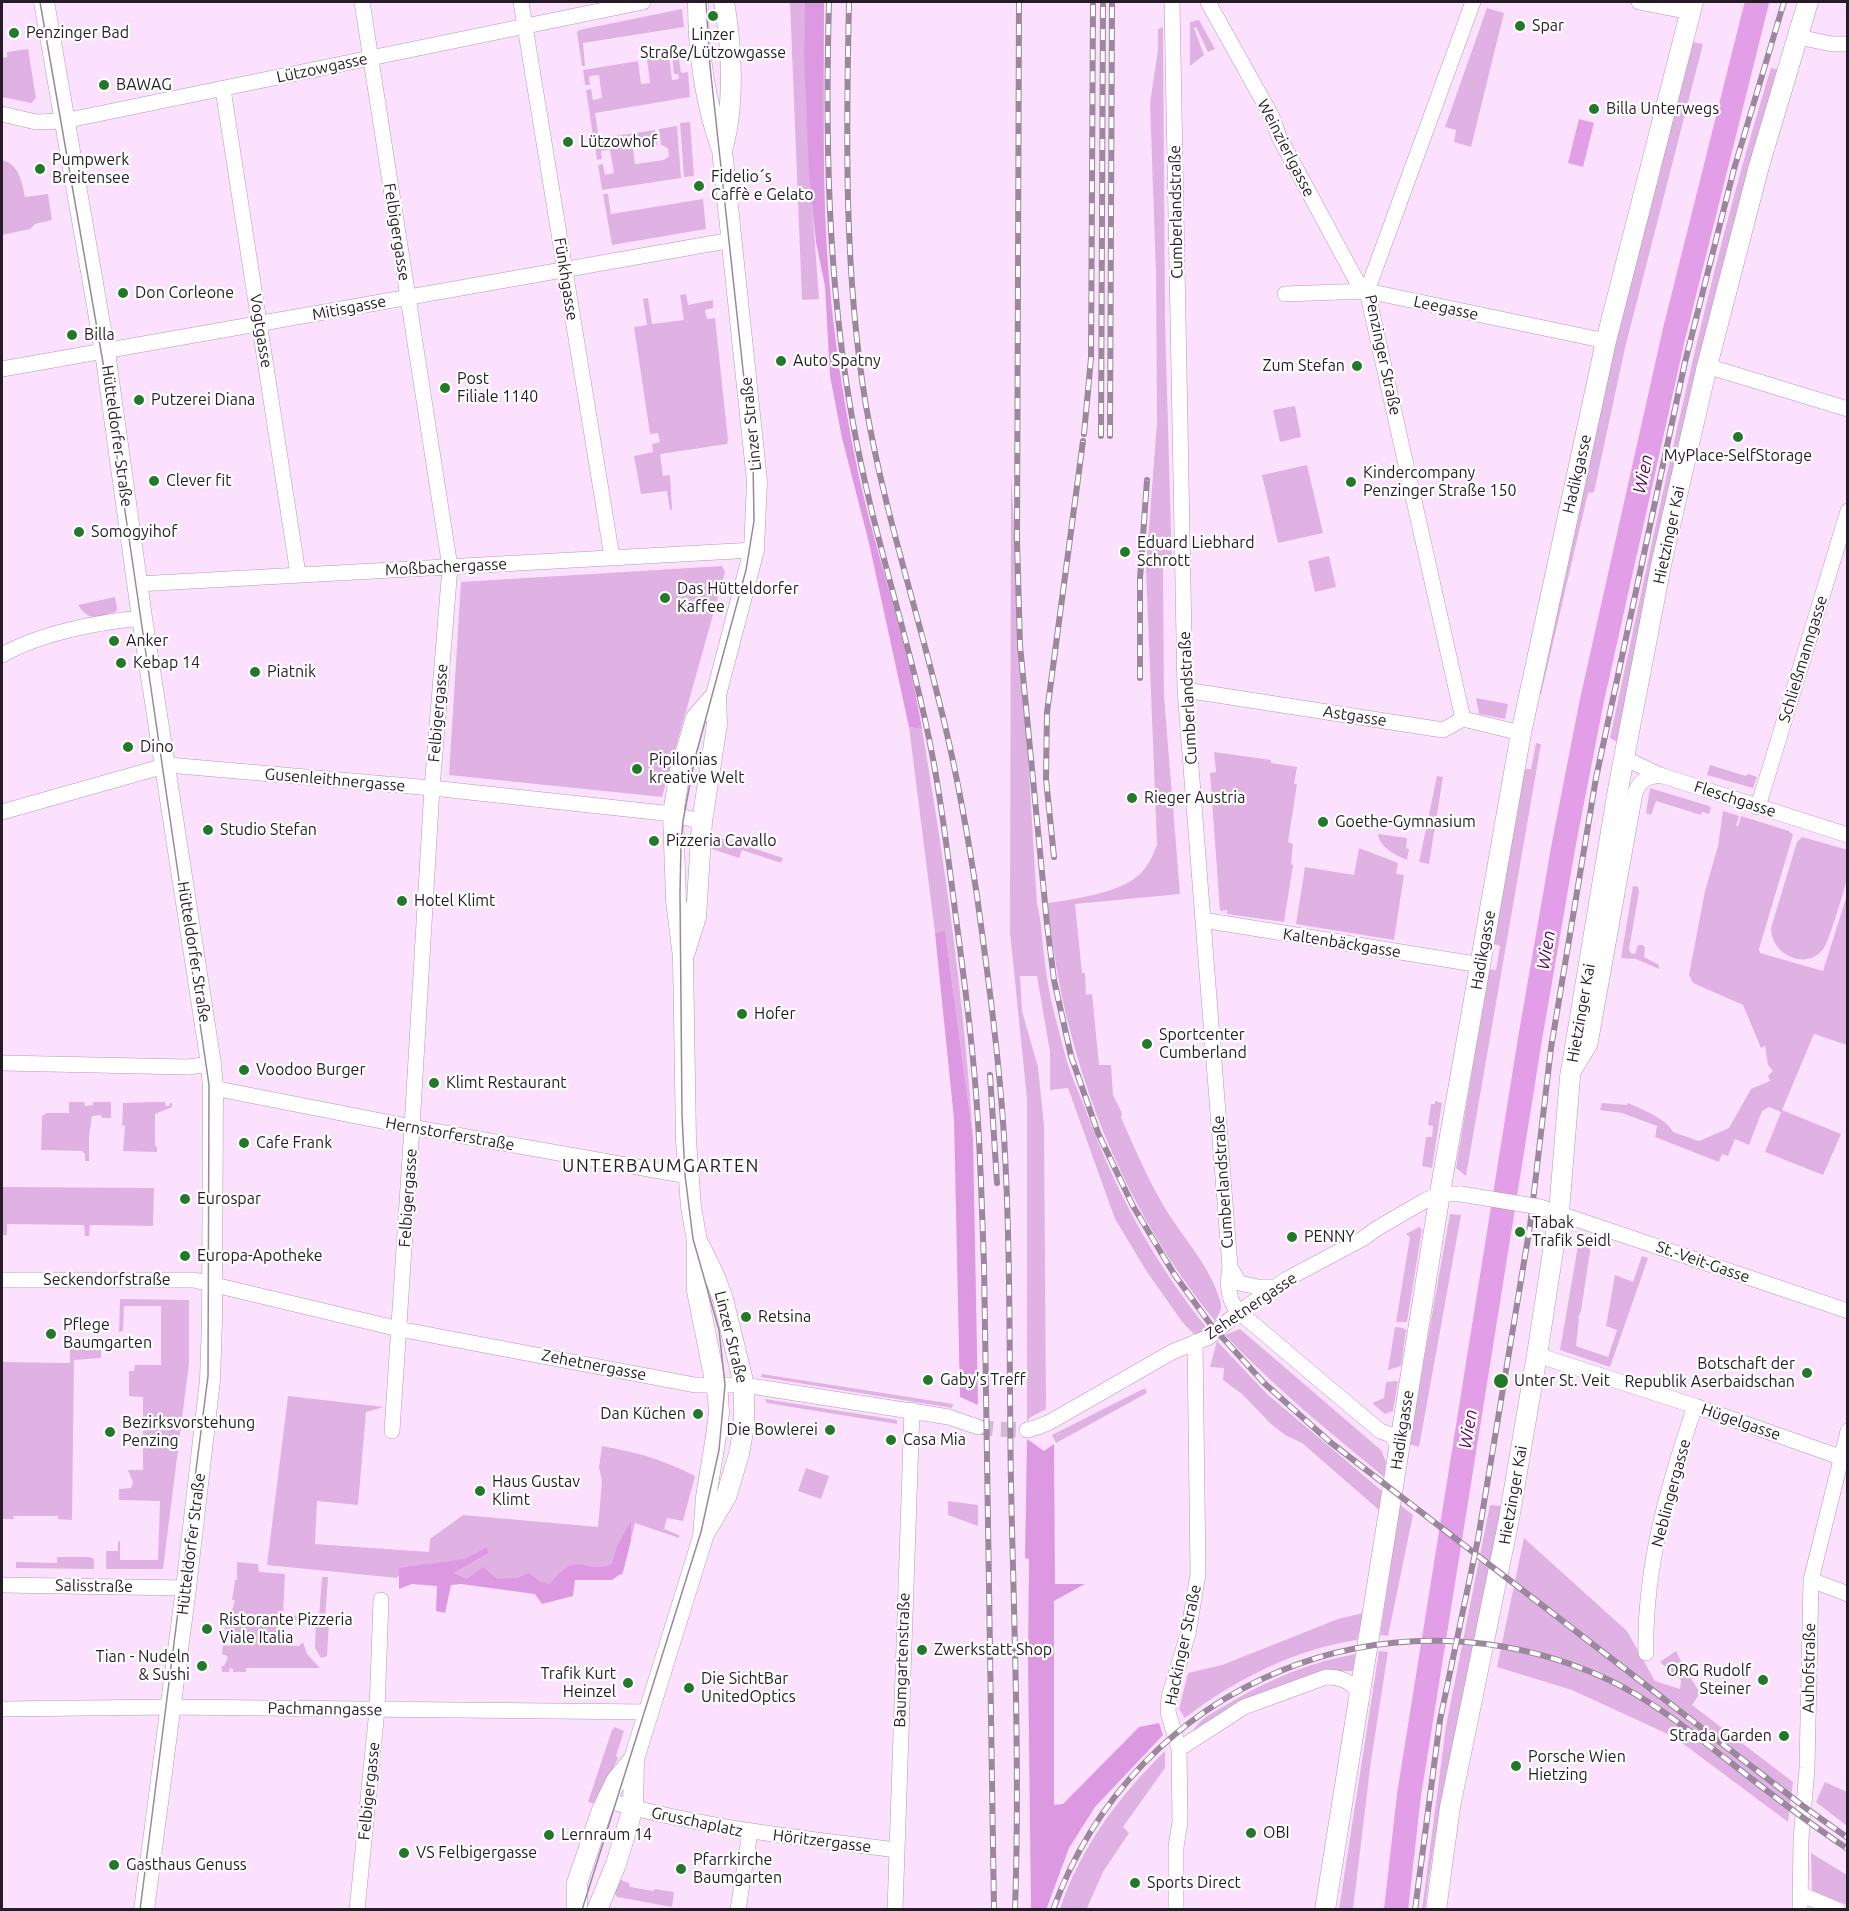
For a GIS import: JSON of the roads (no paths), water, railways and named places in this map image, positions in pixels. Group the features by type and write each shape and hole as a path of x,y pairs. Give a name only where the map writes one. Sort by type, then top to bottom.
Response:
{"main road":[{"name":"Hütteldorfer Straße","path":"44,2 105,352 142,618 213,1088 210,1380 186,1588 144,1910"},
{"name":"Linzer Straße","path":"683,957 696,917 702,822 717,724 716,695 754,550 757,481 722,150 711,115 705,81 698,2"},
{"name":"Linzer Straße","path":"722,150 728,129 731,83 724,2"},
{"name":"Hietzinger Kai","path":"1436,1910 1450,1807 1509,1520 1538,1355 1549,1210 1624,758 1661,565 1707,366 1759,166 1808,2"},
{"name":"Hadikgasse","path":"1325,1910 1440,1194 1521,734 1606,340 1692,7"},
{"name":"Linzer Straße","path":"703,1537 706,1497 719,1413 716,1385 697,1291 697,1241 688,1176 683,957 676,900 673,814 680,771 696,718 716,695"},
{"name":"Linzer Straße","path":"597,1910 616,1864 633,1808 634,1759 648,1712 703,1537 726,1497 739,1454 744,1426 744,1385 723,1299 697,1241"},
{"name":"Linzer Straße","path":"582,1906 577,1883 582,1863 606,1800 616,1781 634,1759"}],"street":[{"name":"Felbigergasse","path":"362,2 450,567 432,788 392,1431"},
{"name":"Fünkhgasse","path":"521,2 612,557"},
{"name":"Lützowgasse","path":"2,114 36,122 64,121 643,2"},
{"name":"Weinzierlgasse","path":"1208,2 1272,117 1279,137 1347,265 1356,280 1367,291"},
{"name":"Penzinger Straße","path":"1463,719 1367,291 1473,2"},
{"path":"1639,2 1692,7"},
{"name":"Cumberlandstraße","path":"1175,5 1185,690 1230,1267 1229,1294 1234,1307 1239,1312"},
{"path":"1798,37 1832,44 1848,44"},
{"name":"Vogtgasse","path":"223,89 298,574"},
{"name":"Mitisgasse","path":"2,369 732,240"},
{"name":"Leegasse","path":"1285,294 1367,291 1606,340"},
{"path":"1707,366 1848,409"},
{"name":"Schließmanngasse","path":"1758,807 1848,511"},
{"name":"Moßbachergasse","path":"138,584 754,550"},
{"path":"2,655 51,635 142,618"},
{"name":"Astgasse","path":"1185,690 1443,729 1463,719"},
{"path":"1463,719 1521,734"},
{"name":"Fleschgasse","path":"1624,758 1660,775 1848,835"},
{"name":"Gusenleithnergasse","path":"2,812 165,766 432,788 673,814 702,822"},
{"name":"Hietzinger Kai","path":"1570,1077 1590,1044 1635,793 1642,780 1649,776 1660,775"},
{"name":"Kaltenbäckgasse","path":"1203,920 1480,965"},
{"path":"2,1063 188,1067 211,1064"},
{"name":"Hernstorferstraße","path":"213,1088 412,1128 688,1176"},
{"name":"St.-Veit-Gasse","path":"1440,1194 1461,1194 1549,1210 1848,1311"},
{"name":"Zehetnergasse","path":"1027,1430 1050,1422 1172,1352 1209,1337 1239,1312 1276,1287 1440,1194"},
{"path":"1230,1267 1239,1283 1258,1287 1276,1287"},
{"name":"Seckendorfstraße","path":"2,1280 194,1280 212,1284"},
{"name":"Zehetnergasse","path":"212,1284 399,1329 695,1385 744,1385 912,1410 955,1418 978,1426"},
{"path":"1239,1312 1380,1431 1391,1435 1399,1447"},
{"name":"Hackinger Straße","path":"1176,1910 1176,1847 1180,1822 1179,1749 1168,1712 1169,1697 1188,1634 1198,1574 1195,1342"},
{"name":"Hügelgasse","path":"1538,1355 1695,1406 1840,1457"},
{"name":"Neblingergasse","path":"1647,1653 1650,1585 1660,1519 1695,1406"},
{"name":"Baumgartenstraße","path":"895,1910 895,1850 912,1410"},
{"name":"Auhofstraße","path":"1800,1902 1801,1840 1807,1768 1811,1580 1848,1431"},
{"path":"1811,1580 1848,1594"},
{"name":"Salisstraße","path":"2,1585 186,1588"},
{"name":"Felbigergasse","path":"357,1910 377,1710 381,1600"},
{"path":"1179,1749 1244,1707 1326,1677 1340,1677 1354,1685 1361,1695"},
{"name":"Pachmanngasse","path":"2,1709 170,1707 648,1712"},
{"name":"Gruschaplatz","path":"606,1800 633,1808 750,1832 738,1910"},
{"name":"Höritzergasse","path":"750,1832 895,1850"},
{"path":"1800,1902 1838,1910"}],"waterway":[{"name":"Wien","path":"1396,1910 1409,1795 1530,1039 1564,843 1592,700 1674,334 1757,2"}],"tunnel":[{"path":"978,1427 1027,1430"}],"tram line":[{"path":"40,2 105,374 209,1085 208,1376 140,1910"},
{"path":"582,1910 701,1532 719,1450 725,1385 719,1330 693,1239 685,1175 682,1115 681,844 694,762 746,570 754,521 753,462 710,66 706,2"}],"railway":[{"path":"829,2 830,213 833,266 845,371 861,466 933,759 966,994 974,1071 984,1263 994,1910"},
{"path":"849,2 848,205 859,356 866,406 881,480 938,697 960,796 985,956 1002,1106 1008,1223 1016,1697 1015,1910"},
{"path":"1019,2 1017,540 1020,645 1054,980 1071,1056 1098,1133 1133,1206 1174,1274 1211,1325 1264,1383 1330,1442 1803,1806 1848,1838"},
{"path":"1084,434 1091,358 1093,2"},
{"path":"1101,436 1103,2"},
{"path":"1110,436 1112,2"},
{"path":"1415,1910 1440,1720 1478,1539 1530,1226 1551,1048 1596,778 1685,362 1734,169 1784,2"},
{"path":"1054,857 1046,779 1047,712 1083,441"},
{"path":"1140,678 1140,578 1147,480"},
{"path":"990,1075 997,1183"},
{"path":"1053,1910 1091,1830 1144,1764 1207,1710 1280,1671 1358,1648 1441,1641 1526,1651 1609,1680 1625,1688 1701,1739 1788,1807 1848,1849"}],"place":[{"name":"Linzer Straße/Lützowgasse","path":"713,16"},
{"name":"Spar","path":"1520,26"},
{"name":"Penzinger Bad","path":"14,33"},
{"name":"BAWAG","path":"104,85"},
{"name":"Billa Unterwegs","path":"1594,109"},
{"name":"Lützowhof","path":"568,142"},
{"name":"Pumpwerk Breitensee","path":"40,169"},
{"name":"Fidelio´s Caffè e Gelato","path":"699,186"},
{"name":"Don Corleone","path":"123,293"},
{"name":"Billa","path":"72,335"},
{"name":"Auto Spatny","path":"781,361"},
{"name":"Zum Stefan","path":"1357,366"},
{"name":"Post Filiale 1140","path":"445,388"},
{"name":"Putzerei Diana","path":"139,400"},
{"name":"MyPlace-SelfStorage","path":"1738,437"},
{"name":"Clever fit","path":"154,481"},
{"name":"Kindercompany Penzinger Straße 150","path":"1351,482"},
{"name":"Somogyihof","path":"79,532"},
{"name":"Eduard Liebhard Schrott","path":"1125,552"},
{"name":"Das Hütteldorfer Kaffee","path":"665,598"},
{"name":"Anker","path":"114,641"},
{"name":"Kebap 14","path":"121,663"},
{"name":"Piatnik","path":"255,672"},
{"name":"Dino","path":"128,747"},
{"name":"Pipilonias kreative Welt","path":"637,769"},
{"name":"Rieger Austria","path":"1132,798"},
{"name":"Goethe-Gymnasium","path":"1323,822"},
{"name":"Studio Stefan","path":"208,830"},
{"name":"Pizzeria Cavallo","path":"654,841"},
{"name":"Hotel Klimt","path":"402,901"},
{"name":"Hofer","path":"742,1014"},
{"name":"Sportcenter Cumberland","path":"1147,1044"},
{"name":"Voodoo Burger","path":"244,1070"},
{"name":"Klimt Restaurant","path":"434,1083"},
{"name":"Cafe Frank","path":"244,1143"},
{"name":"Eurospar","path":"185,1199"},
{"name":"Tabak Trafik Seidl","path":"1520,1232"},
{"name":"PENNY","path":"1292,1237"},
{"name":"Europa-Apotheke","path":"185,1256"},
{"name":"Retsina","path":"746,1317"},
{"name":"Pflege Baumgarten","path":"51,1334"},
{"name":"Botschaft der Republik Aserbaidschan","path":"1807,1373"},
{"name":"Gaby's Treff","path":"928,1380"},
{"name":"Unter St. Veit","path":"1501,1381"},
{"name":"Dan Küchen","path":"698,1414"},
{"name":"Die Bowlerei","path":"830,1430"},
{"name":"Bezirksvorstehung Penzing","path":"110,1432"},
{"name":"Casa Mia","path":"891,1440"},
{"name":"Haus Gustav Klimt","path":"480,1491"},
{"name":"Ristorante Pizzeria Viale Italia","path":"207,1629"},
{"name":"Zwerkstatt Shop","path":"922,1650"},
{"name":"Tian - Nudeln & Sushi","path":"202,1666"},
{"name":"ORG Rudolf Steiner","path":"1763,1680"},
{"name":"Trafik Kurt Heinzel","path":"628,1683"},
{"name":"Die SichtBar UnitedOptics","path":"689,1688"},
{"name":"Strada Garden","path":"1784,1736"},
{"name":"Porsche Wien Hietzing","path":"1516,1766"},
{"name":"OBI","path":"1251,1833"},
{"name":"Lernraum 14","path":"549,1835"},
{"name":"VS Felbigergasse","path":"404,1853"},
{"name":"Gasthaus Genuss","path":"114,1865"},
{"name":"Pfarrkirche Baumgarten","path":"681,1869"},
{"name":"Sports Direct","path":"1135,1883"}],"district":[{"name":"UNTERBAUMGARTEN","path":"661,1166"}]}
